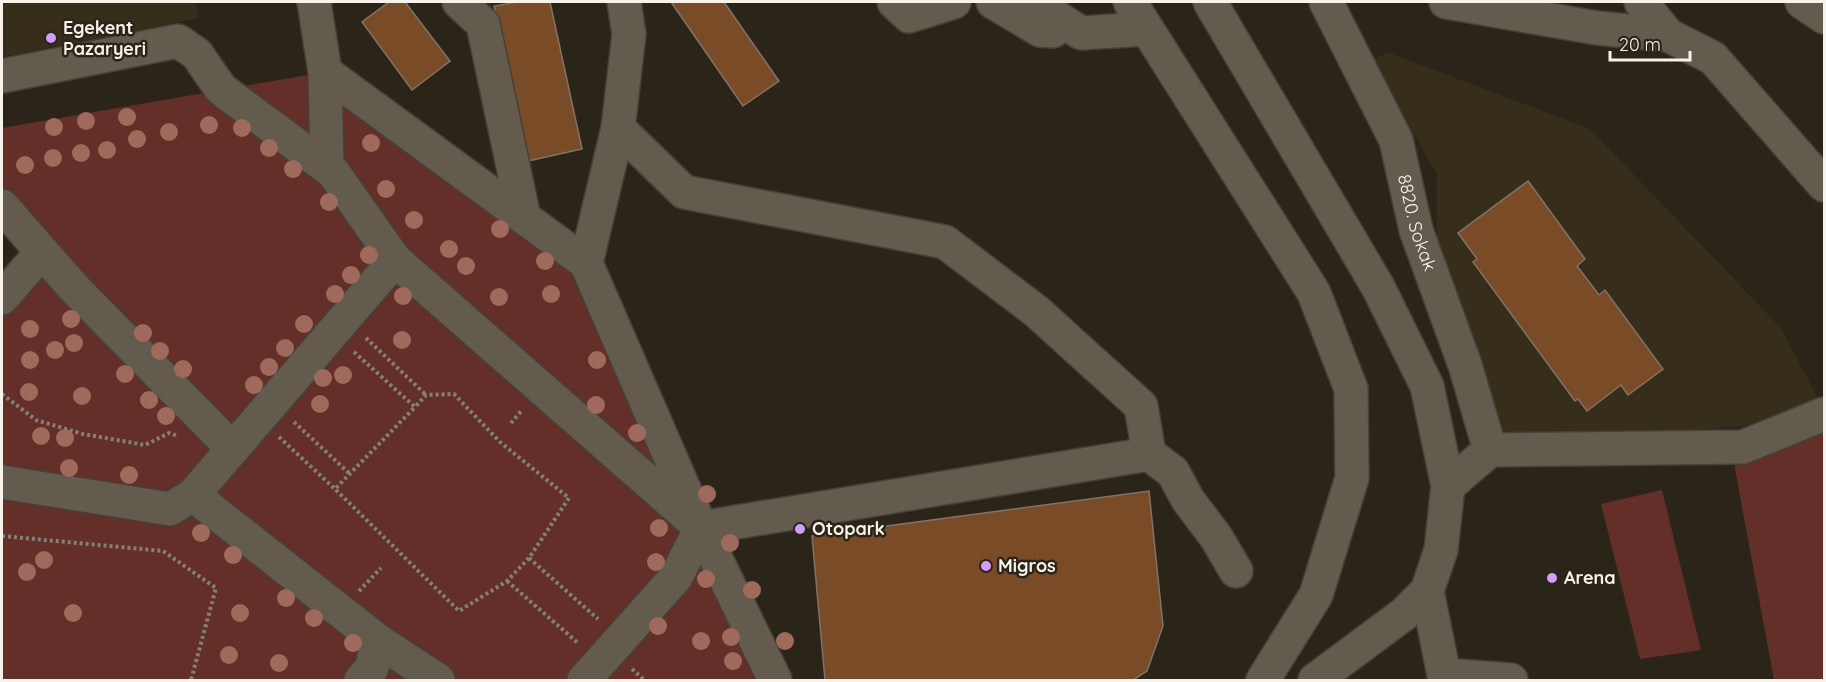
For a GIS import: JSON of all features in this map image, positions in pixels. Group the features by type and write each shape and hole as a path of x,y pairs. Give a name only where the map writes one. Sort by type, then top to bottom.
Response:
{"street":[{"path":"314,2 325,72 327,167"},
{"path":"459,2 483,24 524,218"},
{"path":"586,263 618,128 629,34 624,2"},
{"path":"894,2 909,16 954,2"},
{"path":"993,2 1040,30 1081,33 1138,15 1314,294 1351,388 1352,478 1316,595 1263,681"},
{"path":"1033,2 1081,33"},
{"path":"1210,2 1378,286 1428,386 1448,486 1441,550 1427,591 1404,614 1315,681"},
{"name":"8820. Sokak","path":"1326,2 1396,140 1416,230 1465,365 1490,450"},
{"path":"1446,2 1596,28 1668,36 1713,58 1824,185"},
{"path":"1641,2 1668,36"},
{"path":"1802,2 1824,16"},
{"path":"1817,2 1824,16"},
{"path":"2,76 178,41 197,54 221,89 327,167 395,260 701,528"},
{"path":"325,72 586,263 701,528 775,681"},
{"path":"618,128 684,192 945,242 1036,311 1141,406 1149,454 1173,472 1188,500 1216,537 1236,571"},
{"path":"2,206 74,288 233,449"},
{"path":"2,298 42,252"},
{"path":"2,482 170,509 193,495 395,260"},
{"path":"1448,486 1490,450 1743,447 1824,414"},
{"path":"701,528 1149,454"},
{"path":"193,495 377,640 438,681"},
{"path":"602,661 676,577 701,528"},
{"path":"1427,591 1443,678 1511,681"},
{"path":"361,681 372,668 377,640"}],"path":[{"path":"266,411 335,489 459,611 507,581 529,558 569,498 500,442 454,394 426,395 339,326"},
{"path":"339,326 415,407"},
{"path":"2,394 36,420 83,434 145,445 169,433 186,439"},
{"path":"335,489 426,395"},
{"path":"266,411 350,474"},
{"path":"2,536 163,551 216,588 190,681"},
{"path":"529,558 602,661"},
{"path":"507,581 602,661"}],"shaded area":[{"name":"Egekent Pazaryeri","path":"2,2 196,2 199,18 2,57"},
{"path":"1387,52 1590,129 1781,328 1821,404 1742,426 1647,434 1506,440 1437,244 1437,174 1390,92 1368,63"},
{"path":"325,72 589,277 777,680 2,680 2,311 50,261 2,193 2,128"},
{"path":"1824,424 1824,680 1774,680 1733,458"},
{"path":"1662,490 1701,650 1640,659 1601,504"}],"building":[{"path":"389,2 405,2 450,61 412,90 362,22"},
{"path":"517,2 550,2 582,149 528,161 494,6"},
{"path":"671,2 724,2 779,81 743,106"},
{"path":"1528,181 1585,259 1577,266 1599,295 1605,290 1663,369 1628,395 1621,385 1587,411 1578,399 1575,401 1473,262 1477,259 1458,233"},
{"name":"Migros","path":"1149,491 1163,626 1147,671 1133,680 825,680 812,536"}],"place":[{"name":"Egekent Pazaryeri","path":"51,38"},
{"name":"Otopark","path":"800,529"},
{"name":"Migros","path":"986,566"},
{"name":"Arena","path":"1552,578"}]}
